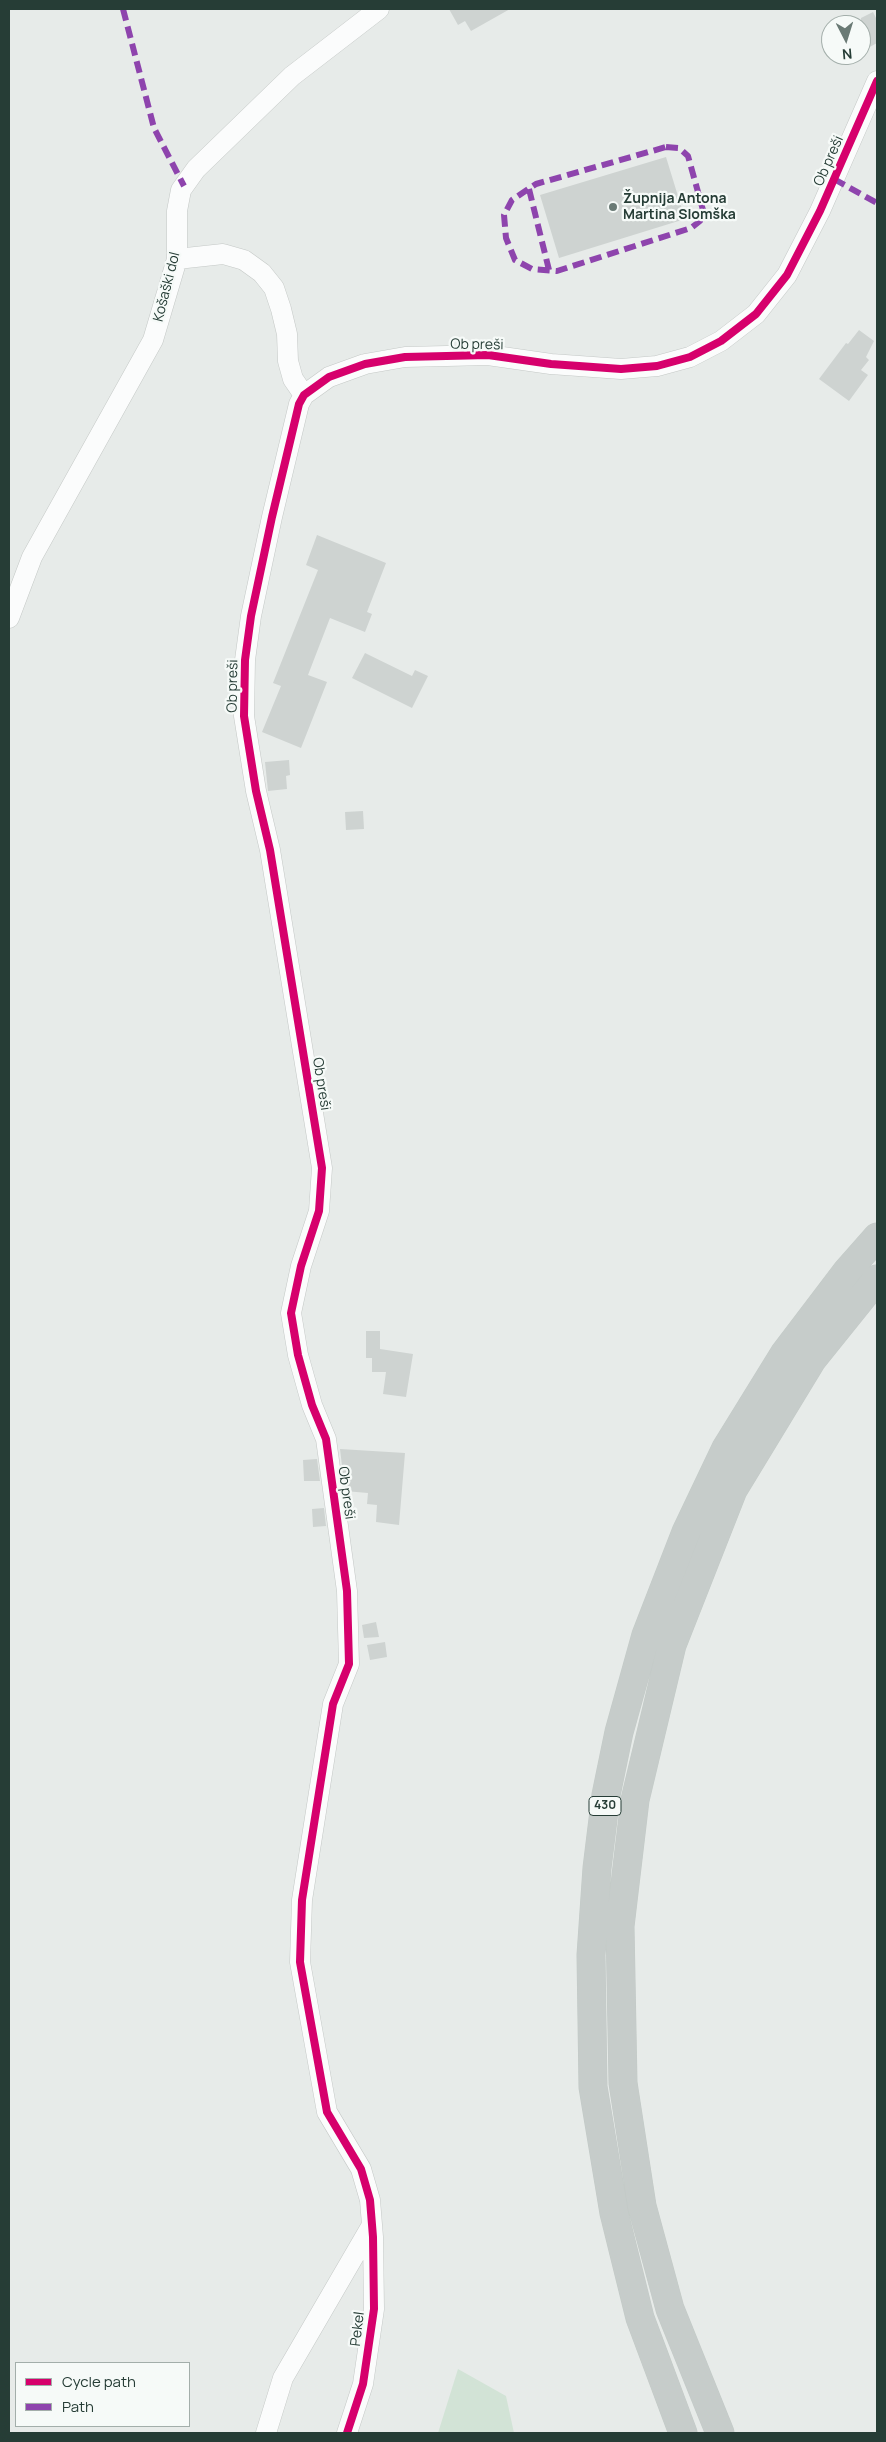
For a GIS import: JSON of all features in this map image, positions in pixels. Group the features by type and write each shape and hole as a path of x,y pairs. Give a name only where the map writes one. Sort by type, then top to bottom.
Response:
{"highway":[{"name":"430","path":"683,2433 640,2318 614,2213 593,2087 591,1955 597,1868 606,1795 619,1732 646,1635 686,1532 726,1448 784,1354 847,1271 877,1237"},
{"name":"430","path":"720,2433 670,2309 642,2206 623,2083 620,1926 634,1800 672,1645 734,1490 812,1360 877,1279"}],"street":[{"name":"Košaški dol","path":"9,618 32,557 153,340 176,259 177,211 181,190 196,168 292,76 379,9"},
{"name":"Ob preši","path":"372,2225 370,2200 361,2168 327,2112 300,1962 302,1900 333,1704 349,1664 347,1591 326,1439 312,1405 298,1355 291,1313 301,1266 319,1211 322,1168 270,850 256,792 244,716 245,660 251,616 291,435 304,395 329,377 365,364 405,357 488,355 552,364 621,369 657,366 690,357 721,341 756,314 787,274 820,211 877,81"},
{"path":"176,259 223,254 244,260 262,273 274,288 282,309 293,380 304,395"},
{"path":"266,2433 283,2378 372,2225"},
{"name":"Pekel","path":"347,2433 363,2384 374,2309 372,2225"}],"green space":[{"path":"458,2369 506,2396 514,2433 438,2433"}],"building":[{"path":"449,9 510,9 471,31 465,21 458,25"},
{"path":"873,12 877,20 877,43 871,46 871,15 867,15"},
{"name":"Župnija Antona Martina Slomška","path":"666,157 685,219 559,258 540,195"},
{"path":"859,330 874,341 866,357 869,360 861,370 868,375 849,401 819,379 846,343 848,344"},
{"path":"317,535 386,563 367,612 372,614 365,632 330,618 308,675 327,682 301,748 262,732 281,686 273,683 318,570 306,565"},
{"path":"365,653 412,676 415,670 428,676 412,708 352,678"},
{"path":"289,760 290,775 286,776 287,789 268,791 265,762"},
{"path":"363,811 364,829 346,830 345,812"},
{"path":"366,1331 380,1331 380,1349 413,1354 406,1397 383,1394 386,1372 372,1372 372,1358 366,1358"},
{"path":"340,1449 405,1453 399,1525 376,1522 377,1505 367,1504 368,1493 345,1491"},
{"path":"317,1459 320,1481 304,1481 303,1460"},
{"path":"324,1508 326,1526 313,1527 312,1509"},
{"path":"376,1622 379,1637 364,1638 362,1625"},
{"path":"385,1642 387,1657 370,1660 367,1645"}],"marked path":[{"path":"123,9 154,128 184,186"},
{"path":"666,147 679,148 688,156 703,210 700,221 691,228 557,271 532,269 515,260 506,238 504,215 512,200 536,184 666,147"},
{"path":"834,179 877,203"},
{"path":"529,189 549,270"}],"cycle path":[{"path":"347,2433 363,2384 374,2309 373,2237 370,2200 361,2169 327,2112 300,1962 302,1900 333,1704 349,1664 347,1591 326,1439 312,1405 298,1355 291,1313 301,1266 319,1211 322,1168 270,850 256,791 244,716 245,660 251,616 272,517 299,404 304,395 329,377 365,364 405,357 488,355 551,364 621,369 657,366 690,357 721,341 756,314 787,275 820,211 877,81"}],"place":[{"name":"Župnija Antona Martina Slomška","path":"613,207"}]}
